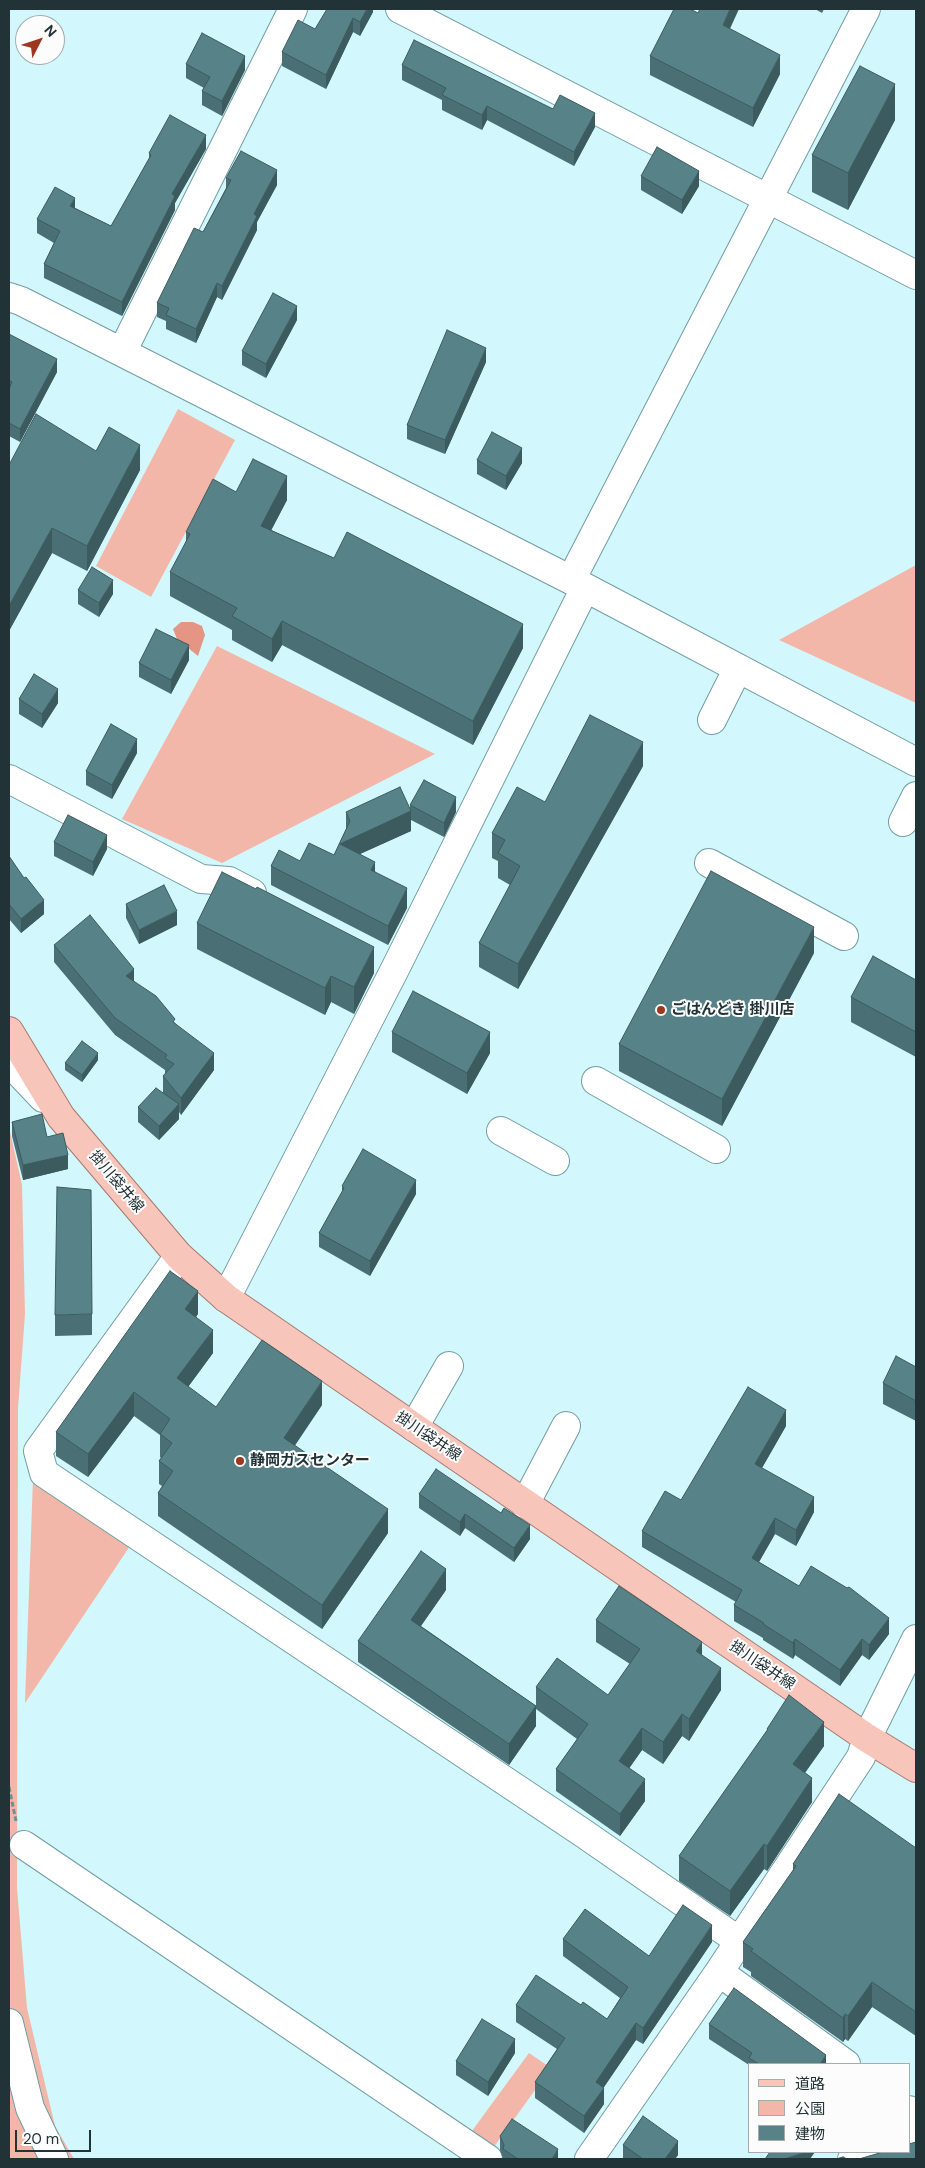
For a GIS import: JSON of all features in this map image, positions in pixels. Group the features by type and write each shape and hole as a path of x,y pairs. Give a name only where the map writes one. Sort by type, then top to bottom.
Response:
{"main road":[{"name":"掛川袋井線","path":"9,1031 61,1117 179,1256 226,1298 867,1738 916,1768"}],"street":[{"path":"122,352 293,9"},
{"path":"400,9 916,275"},
{"path":"226,1298 396,967 578,584 768,199 866,9"},
{"path":"9,297 21,301 578,584 916,762"},
{"path":"712,720 738,668"},
{"path":"9,779 201,879 229,881 273,904"},
{"path":"903,822 916,796"},
{"path":"709,863 844,936"},
{"path":"370,954 396,967"},
{"path":"9,1062 61,1117"},
{"path":"596,1082 716,1149"},
{"path":"501,1132 555,1161"},
{"path":"179,1256 38,1451 44,1473 584,1833 740,1941"},
{"path":"414,1427 448,1366"},
{"path":"525,1504 566,1426"},
{"path":"589,2159 740,1941 861,1757 867,1738 916,1639"},
{"path":"24,1845 488,2159"},
{"path":"719,1972 845,2063"},
{"path":"9,2023 30,2108 54,2159"},
{"path":"852,2159 874,2153"}],"path":[{"path":"9,1787 24,1845"}],"green space":[{"path":"178,409 235,440 151,597 96,566"},
{"path":"916,565 916,703 779,640"},
{"path":"217,646 435,754 222,863 122,819"},
{"path":"9,1127 22,1185 25,1314 18,1408 17,1888 27,2008 55,2126 74,2159 9,2159"},
{"path":"33,1479 130,1546 25,1703"},
{"path":"529,2053 551,2068 491,2151 469,2135"}],"shaded area":[{"path":"181,622 193,622 202,626 205,635 198,656 177,639 173,629"}],"building":[{"path":"327,9 367,9 360,22 353,18 326,75 282,52 298,20 315,29"},
{"path":"674,9 690,9 698,13 700,9 730,9 723,25 780,55 753,108 650,56"},
{"path":"202,33 245,56 222,101 202,91 210,77 186,64"},
{"path":"414,40 553,109 560,95 595,113 574,152 487,106 482,115 442,95 446,88 402,65"},
{"path":"860,66 895,84 848,173 812,155"},
{"path":"170,115 206,135 172,194 175,196 122,302 44,264 60,231 37,219 55,187 75,198 70,206 111,226 151,155 149,153"},
{"path":"657,147 699,171 682,200 641,176"},
{"path":"241,151 277,170 254,214 257,216 222,286 217,283 196,329 166,315 169,308 157,303 194,228 203,232 231,180 226,178"},
{"path":"273,293 297,306 266,364 242,351"},
{"path":"447,330 486,348 445,440 407,425"},
{"path":"9,334 57,359 20,429 9,423 9,389 12,382 9,380"},
{"path":"36,414 96,451 109,427 140,445 87,546 52,528 9,606 9,465"},
{"path":"492,432 522,448 506,476 477,460"},
{"path":"253,459 287,476 261,526 334,558 347,532 523,624 473,721 282,621 272,639 232,616 237,608 170,572 190,534 186,532 213,479 236,492"},
{"path":"92,567 113,580 99,603 78,590"},
{"path":"156,629 189,645 171,680 139,663"},
{"path":"34,674 58,689 42,714 19,699"},
{"path":"590,715 643,742 518,964 479,943 520,866 498,853 505,840 492,833 517,787 545,802"},
{"path":"111,724 137,739 112,785 86,771"},
{"path":"424,780 456,797 444,823 410,805"},
{"path":"400,787 411,811 340,844 375,862 371,870 407,888 388,926 271,866 279,850 300,861 309,843 334,855 350,821 346,812"},
{"path":"68,815 107,835 93,862 54,842"},
{"path":"9,856 24,878 26,877 44,900 21,919 9,904"},
{"path":"711,871 814,927 722,1099 619,1044"},
{"path":"222,872 256,889 257,887 374,947 354,987 331,976 325,988 197,923"},
{"path":"164,885 177,911 139,930 126,904"},
{"path":"90,915 134,969 126,976 156,996 175,1019 173,1022 214,1053 181,1098 163,1076 174,1064 165,1058 167,1055 115,1018 54,945"},
{"path":"873,956 916,980 916,1032 851,997"},
{"path":"413,991 490,1032 467,1073 392,1032"},
{"path":"82,1041 98,1053 82,1075 65,1063"},
{"path":"156,1088 179,1104 159,1126 138,1107"},
{"path":"42,1114 47,1137 63,1133 68,1155 23,1165 12,1122"},
{"path":"363,1149 416,1180 370,1261 319,1233"},
{"path":"57,1187 91,1190 92,1314 55,1315"},
{"path":"170,1271 198,1291 185,1309 213,1330 177,1378 216,1407 262,1340 322,1381 284,1438 388,1509 322,1605 158,1493 173,1471 159,1461 172,1443 160,1434 170,1419 134,1392 88,1454 56,1432"},
{"path":"896,1356 916,1367 916,1401 883,1383"},
{"path":"748,1387 786,1410 755,1464 814,1497 796,1530 775,1518 752,1558 799,1586 811,1566 847,1588 849,1587 889,1618 869,1645 862,1639 840,1670 795,1639 793,1643 734,1605 742,1590 642,1531 665,1491 681,1500"},
{"path":"436,1469 501,1513 504,1508 530,1525 514,1548 465,1514 460,1522 419,1494"},
{"path":"421,1551 446,1569 411,1620 536,1706 509,1744 358,1641"},
{"path":"619,1586 702,1642 696,1651 721,1668 689,1719 682,1714 663,1742 642,1728 619,1761 645,1779 620,1814 556,1769 588,1724 536,1687 557,1658 608,1695 640,1649 596,1620"},
{"path":"789,1695 824,1722 793,1764 812,1778 767,1846 764,1844 730,1891 679,1856 768,1729"},
{"path":"839,1794 916,1848 916,2012 872,1982 848,2016 845,2014 843,2018 751,1951 753,1949 743,1942 796,1866 793,1864"},
{"path":"683,1905 712,1925 643,2028 636,2023 596,2082 604,2088 584,2116 535,2082 565,2038 516,2005 536,1975 581,2005 583,2002 607,2019 628,1987 563,1939 585,1909 649,1956"},
{"path":"734,1988 826,2055 821,2063 757,2063 749,2058 752,2053 709,2024"},
{"path":"482,2019 515,2039 488,2082 456,2061"},
{"path":"643,2116 678,2141 665,2159 643,2159 623,2145"},
{"path":"512,2119 558,2149 552,2159 518,2159 503,2149 504,2145 500,2136"},
{"path":"916,2142 916,2159 859,2159 880,2153 910,2153 910,2144"},
{"path":"769,2153 803,2153 784,2159 765,2159"}],"place":[{"name":"ごはんどき 掛川店","path":"661,1010"},
{"name":"静岡ガスセンター","path":"240,1461"}]}
